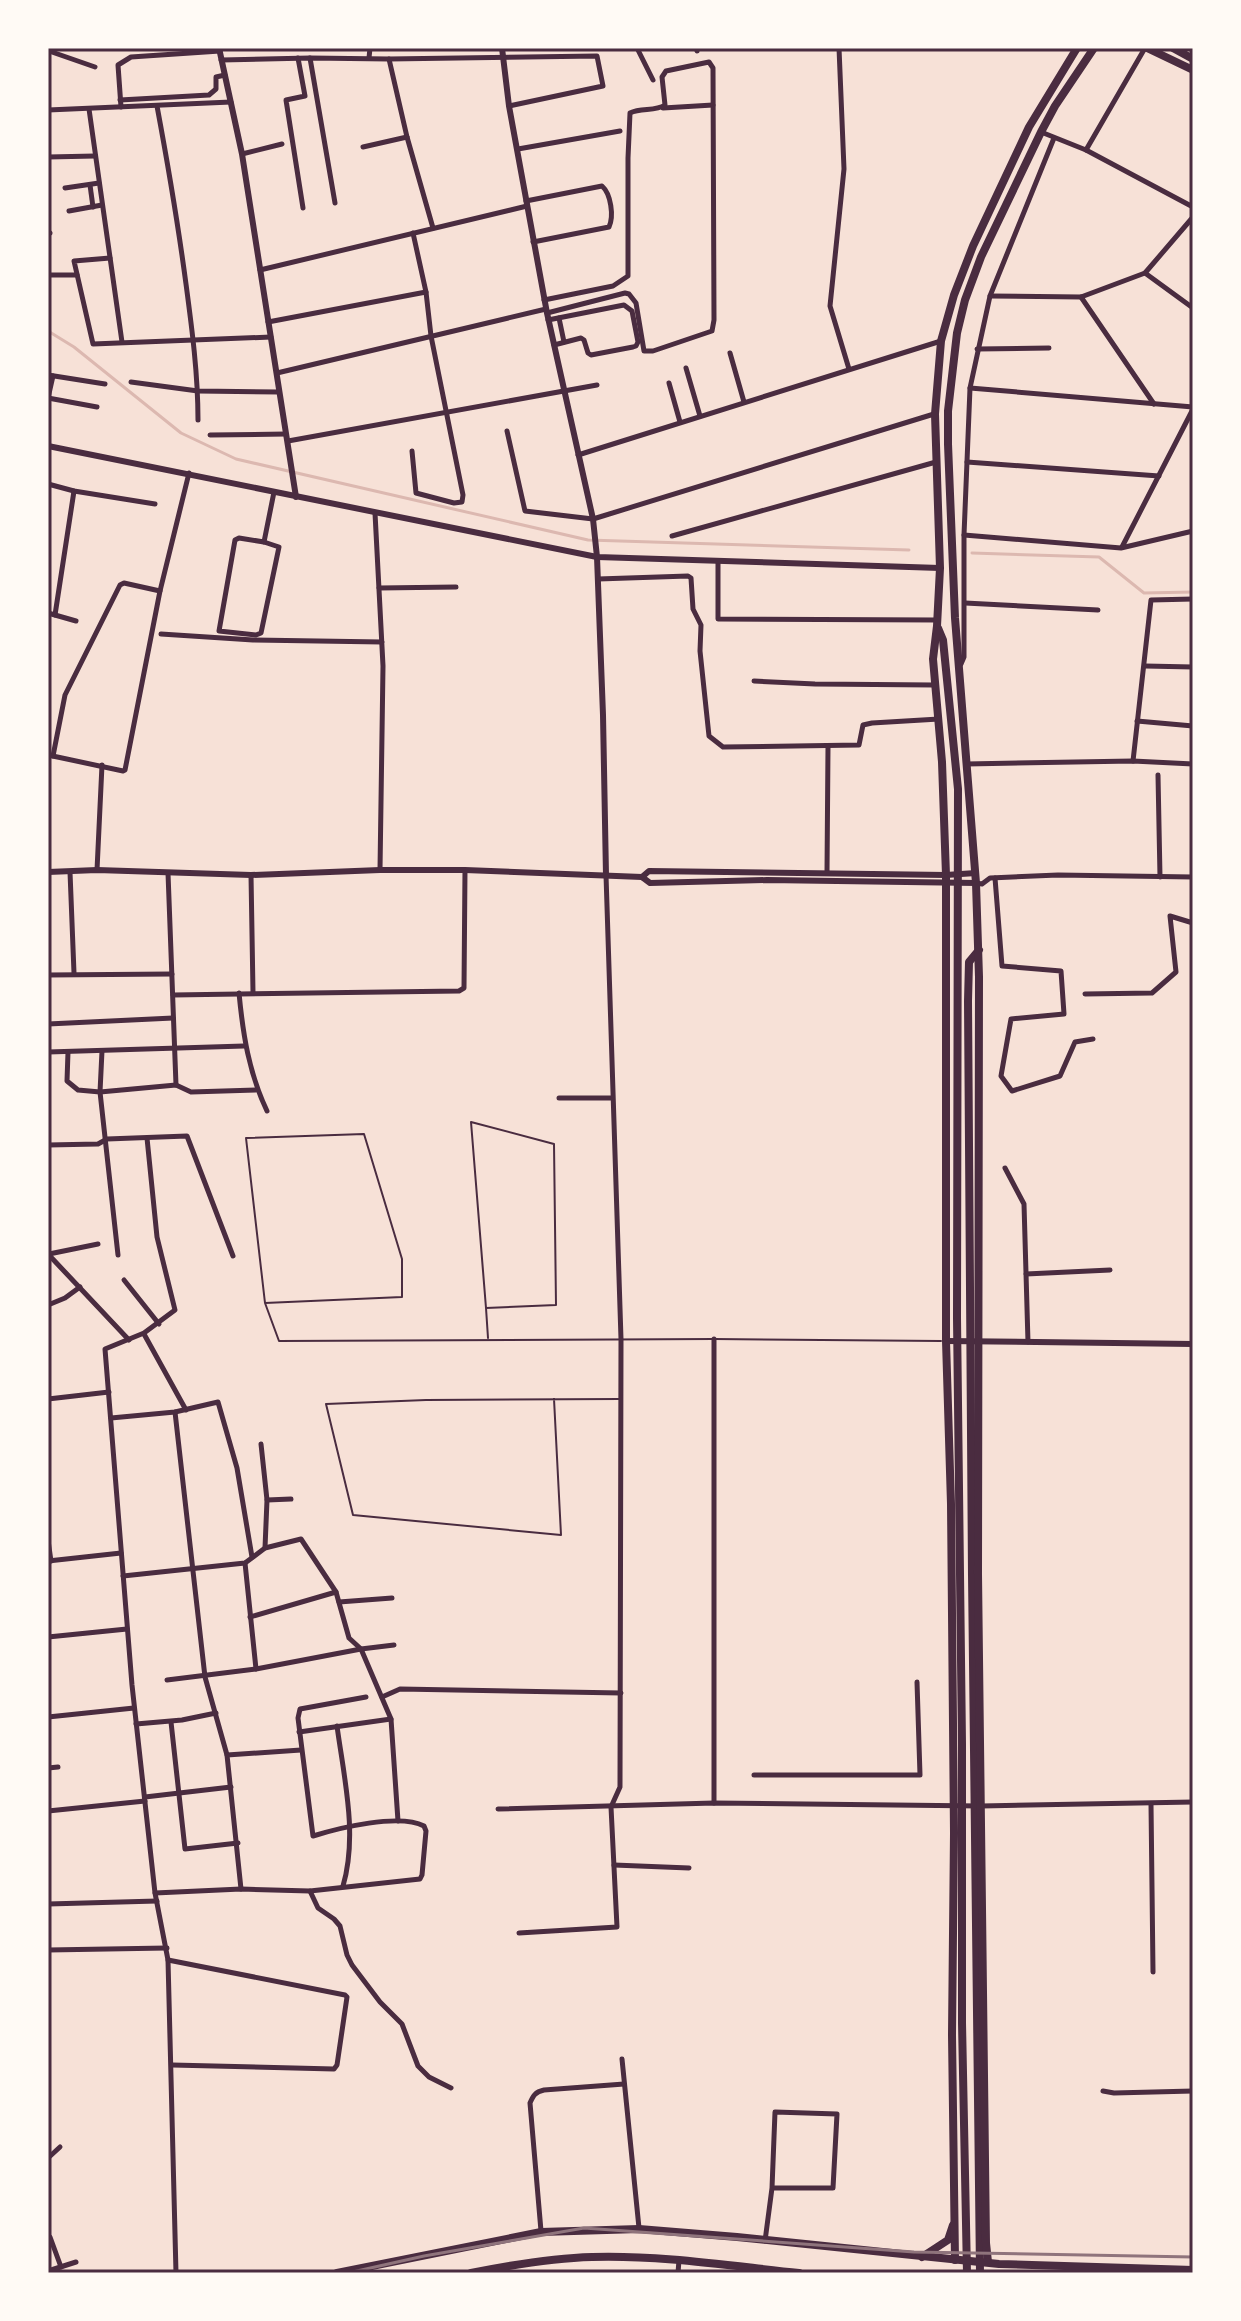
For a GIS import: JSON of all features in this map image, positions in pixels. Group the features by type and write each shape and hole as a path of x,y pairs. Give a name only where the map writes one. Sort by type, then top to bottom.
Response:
{"main road":[{"path":"955,2260 951,1504 946,1341 946,879 939,719 933,659 940,568 935,414 941,341 973,246 1029,127 1077,48"},
{"path":"988,2262 978,1574 979,950 958,668 948,411 957,333 981,257 1055,106 1094,48"},
{"path":"1146,48 1193,70"},
{"path":"1173,48 1193,59"},
{"path":"954,295 965,300"},
{"path":"937,623 943,646 958,789 957,1318 967,2273"},
{"path":"979,950 969,962 969,981 980,2273"},
{"path":"954,2159 986,2161"},
{"path":"922,2258 948,2240 955,2217"},
{"path":"337,2273 541,2232 639,2229 999,2264 1144,2271 1193,2270"},
{"path":"986,2243 999,2264"},
{"path":"471,2273 592,2257 679,2260 799,2273"}],"street":[{"path":"369,58 370,48"},
{"path":"502,48 533,242 593,519 597,553 621,1339 620,1787 611,1807 617,1927 519,1933"},
{"path":"637,48 653,80"},
{"path":"839,48 844,169 830,306 849,369"},
{"path":"1086,150 1146,48"},
{"path":"121,107 117,71 118,65 125,60 219,50 242,154 296,497"},
{"path":"49,52 95,67"},
{"path":"221,60 597,56 603,86 509,106"},
{"path":"298,58 305,96 286,100 303,208"},
{"path":"310,58 335,203"},
{"path":"389,59 433,228"},
{"path":"277,373 431,336 547,314 625,293 636,303 644,351 710,333 714,328 712,64 707,62 663,74 666,101 662,108"},
{"path":"120,100 209,95 216,89 216,77 225,75"},
{"path":"48,110 231,102"},
{"path":"544,300 613,286 628,276 630,113 638,109 713,105"},
{"path":"157,106 173,190 194,340 198,420"},
{"path":"89,109 122,342"},
{"path":"518,149 620,131"},
{"path":"1041,132 1086,150 1193,207"},
{"path":"363,147 407,137"},
{"path":"958,668 964,657 964,535 970,388 977,349 990,296 1054,138"},
{"path":"242,154 282,144"},
{"path":"48,157 95,156"},
{"path":"65,188 99,183"},
{"path":"90,185 93,207"},
{"path":"260,270 602,186 606,189 609,227 533,242"},
{"path":"69,211 102,205"},
{"path":"990,296 1081,297 1145,273 1193,217"},
{"path":"412,451 416,493 454,503 462,502 413,233"},
{"path":"110,258 74,261 93,344 271,337"},
{"path":"1145,273 1193,308"},
{"path":"48,275 77,275"},
{"path":"623,281 625,293"},
{"path":"268,322 426,292"},
{"path":"1081,297 1154,404"},
{"path":"547,314 559,318 624,305 632,311 638,342 633,347 591,355 581,338 554,345"},
{"path":"559,318 564,342"},
{"path":"578,455 941,341"},
{"path":"977,349 1049,348"},
{"path":"730,353 744,402"},
{"path":"686,368 700,416"},
{"path":"97,407 48,399 50,376 105,384"},
{"path":"131,382 198,391 280,392"},
{"path":"669,383 680,422"},
{"path":"210,435 288,438 597,385"},
{"path":"970,388 1193,408 1121,548"},
{"path":"507,431 525,511 593,519 935,414"},
{"path":"48,446 375,513 597,553 940,568"},
{"path":"672,536 936,462"},
{"path":"967,462 1159,476"},
{"path":"160,591 124,583 120,585 65,695 50,756 125,770 160,591 189,473"},
{"path":"48,484 155,504"},
{"path":"55,615 74,491"},
{"path":"264,542 274,492"},
{"path":"375,513 382,642 380,870"},
{"path":"964,535 1121,548 1193,531"},
{"path":"235,540 264,542 279,547 261,633 219,631 235,540"},
{"path":"718,560 718,619 937,623"},
{"path":"598,579 688,576 692,583 693,609 701,625 700,651 709,736 723,747 859,745 863,725 939,719"},
{"path":"381,588 456,587"},
{"path":"1133,761 1151,600 1193,599"},
{"path":"965,603 1098,610"},
{"path":"48,613 76,621"},
{"path":"161,634 253,640 382,642"},
{"path":"1145,666 1193,667"},
{"path":"754,681 935,685"},
{"path":"1137,721 1193,726"},
{"path":"827,873 828,747"},
{"path":"965,764 1133,761 1193,764"},
{"path":"97,870 102,765"},
{"path":"1158,775 1160,877"},
{"path":"48,872 97,870 251,875 465,870 642,877 650,883 946,879 976,878 983,874 992,878 1058,875 1193,877"},
{"path":"173,995 459,991 464,988 465,870"},
{"path":"642,877 649,871 827,873 946,879"},
{"path":"70,872 74,973"},
{"path":"168,873 176,1085"},
{"path":"251,875 253,992"},
{"path":"976,878 982,884 992,878"},
{"path":"992,878 1002,966 1061,971 1064,1014 1011,1019 1001,1076 1012,1091 1060,1076 1075,1042 1093,1039"},
{"path":"1085,994 1152,993 1176,972 1170,916 1193,923"},
{"path":"48,975 172,974"},
{"path":"239,993 244,1046 256,1090 267,1111"},
{"path":"48,1024 173,1018"},
{"path":"48,1052 244,1046"},
{"path":"102,1051 100,1092 118,1255"},
{"path":"68,1052 67,1081 78,1090 100,1092 176,1085 191,1092 256,1090"},
{"path":"559,1098 612,1098"},
{"path":"48,1145 187,1136 233,1256"},
{"path":"147,1138 157,1237 175,1310 159,1324 130,1341 105,1349 134,1708 155,1893 168,1960 176,2273"},
{"path":"1005,1168 1024,1204 1028,1342"},
{"path":"48,1254 98,1244"},
{"path":"48,1254 130,1341"},
{"path":"1026,1274 1110,1270"},
{"path":"124,1280 159,1324"},
{"path":"48,1305 80,1287"},
{"path":"144,1333 186,1410"},
{"path":"714,1339 714,1803"},
{"path":"946,1341 1193,1344"},
{"path":"48,1399 109,1392"},
{"path":"111,1418 175,1412 218,1402 237,1468 252,1557"},
{"path":"175,1412 205,1677 227,1755 241,1889"},
{"path":"261,1444 267,1500 265,1548"},
{"path":"267,1500 291,1499"},
{"path":"123,1576 245,1563 265,1548 301,1539 336,1592 349,1638 361,1649 391,1719 398,1821"},
{"path":"48,1540 49,1561 121,1553"},
{"path":"245,1563 256,1669"},
{"path":"250,1617 336,1592"},
{"path":"339,1602 392,1598"},
{"path":"48,1637 127,1629"},
{"path":"167,1680 205,1677 394,1645"},
{"path":"754,1775 920,1775 917,1682"},
{"path":"382,1697 400,1689 621,1693"},
{"path":"155,1893 241,1889 310,1891 420,1879 426,1831 418,1823 398,1821 350,1825 313,1836 299,1732 300,1709 366,1697"},
{"path":"48,1717 134,1708"},
{"path":"136,1724 171,1722 216,1713"},
{"path":"299,1732 391,1719"},
{"path":"171,1722 185,1849 238,1843"},
{"path":"337,1726 350,1825 349,1863 343,1886"},
{"path":"227,1755 301,1750"},
{"path":"48,1768 58,1767"},
{"path":"48,1811 231,1787"},
{"path":"498,1809 714,1803 981,1806 1193,1802"},
{"path":"1151,1804 1153,1972"},
{"path":"614,1865 689,1868"},
{"path":"310,1891 318,1908 340,1926 352,1965 380,2002 402,2024 418,2066 429,2077 451,2088"},
{"path":"48,1904 157,1901"},
{"path":"48,1950 167,1948"},
{"path":"168,1960 347,1997 334,2069 172,2065"},
{"path":"622,2059 639,2229"},
{"path":"541,2232 532,2097 544,2090 624,2084"},
{"path":"1103,2091 1193,2091"},
{"path":"765,2241 772,2188 775,2112 837,2114 833,2188 772,2188"},
{"path":"48,2158 60,2147"},
{"path":"48,2230 61,2267"},
{"path":"678,2273 679,2260"},
{"path":"48,2271 76,2262"}],"lane":[{"path":"486,1308 556,1305 554,1144 471,1122 482,1262 486,1308 489,1340"},
{"path":"265,1303 402,1297 402,1259 364,1134 246,1138 265,1303 279,1341 946,1341"},
{"path":"554,1399 561,1535 353,1515 326,1404 426,1400 554,1399 621,1399"}],"waterway":[{"path":"48,331 74,347 181,433 236,459 588,540 909,550"},
{"path":"972,553 1099,557 1144,593 1193,592"}],"railway":[{"path":"348,2273 424,2256 584,2228 914,2252 1193,2257"}]}
